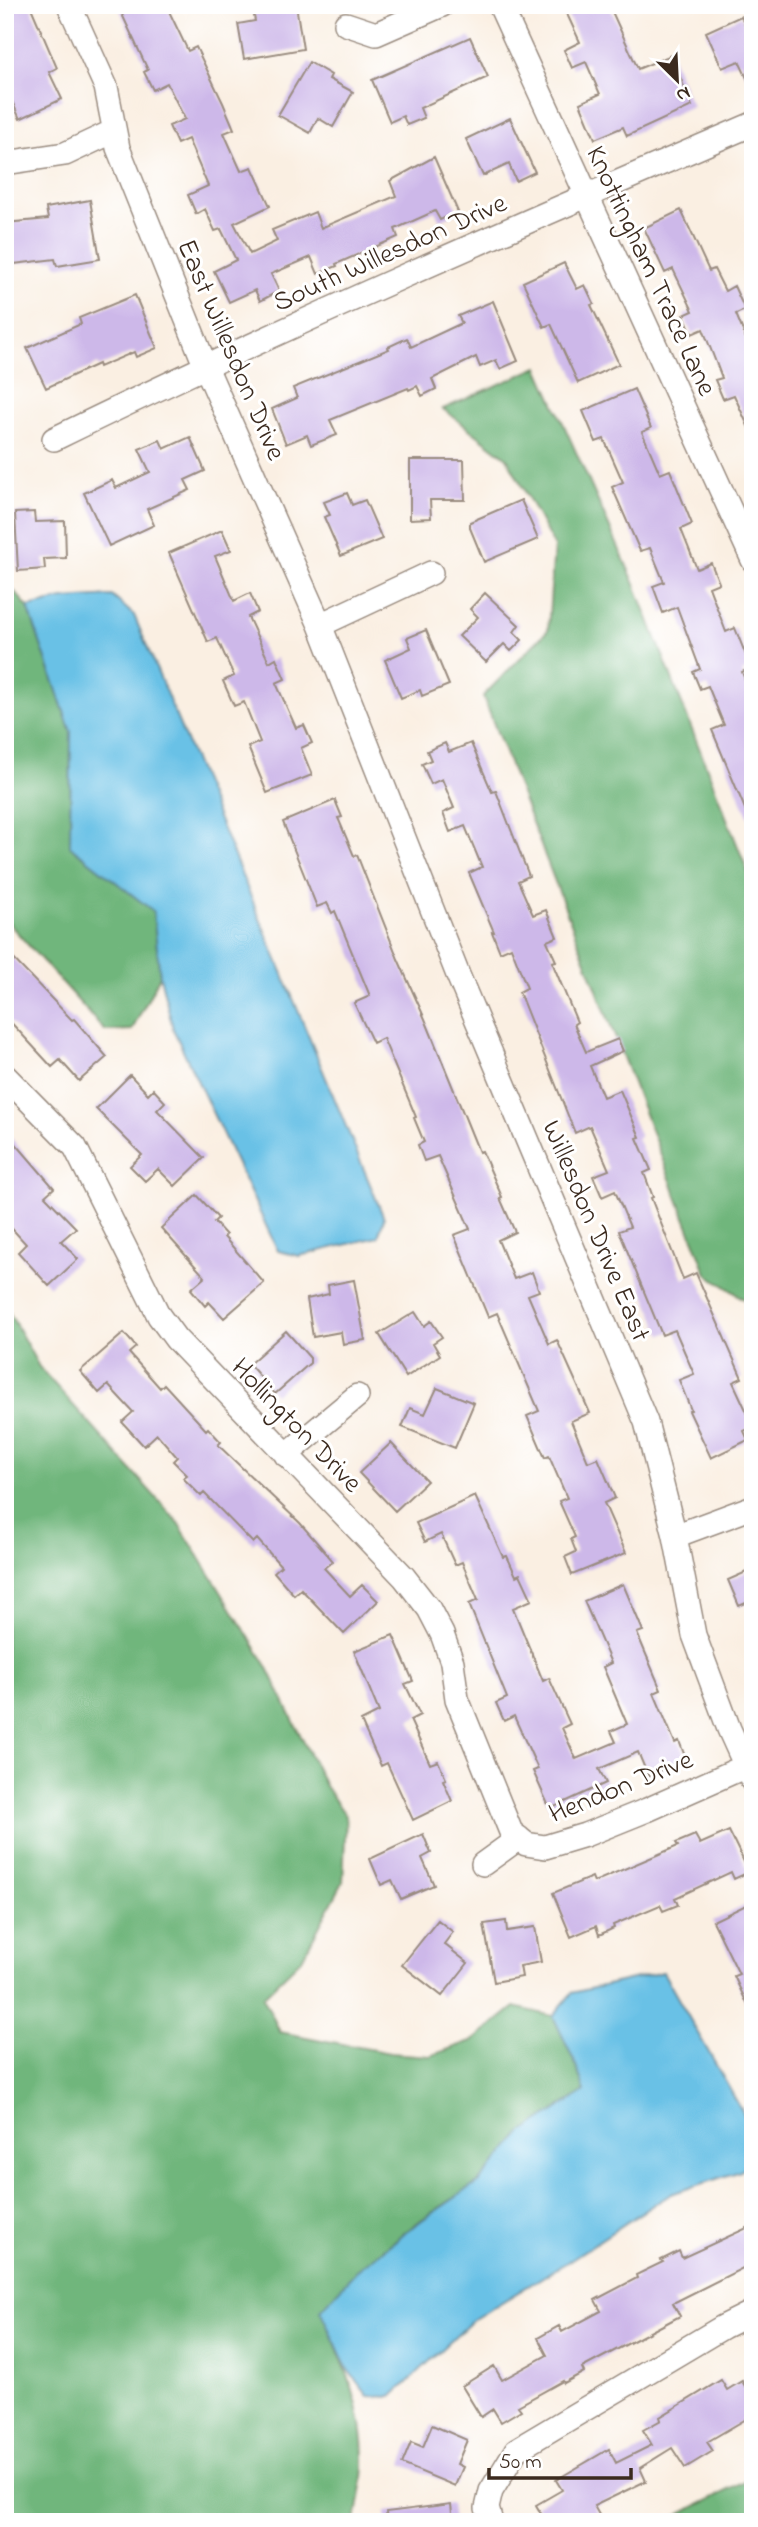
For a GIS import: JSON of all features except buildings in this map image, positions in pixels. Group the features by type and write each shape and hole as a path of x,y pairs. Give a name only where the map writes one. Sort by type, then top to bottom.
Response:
{"street":[{"name":"East Willesdon Drive","path":"69,5 106,87 118,148 205,365 320,625 355,712"},
{"path":"346,24 376,34 442,5"},
{"name":"Knottingham Trace Lane","path":"500,5 753,560"},
{"name":"South Willesdon Drive","path":"54,439 205,365 753,124"},
{"path":"5,163 65,154 114,131"},
{"path":"320,625 431,573"},
{"name":"Willesdon Drive East","path":"355,712 458,975 646,1422 675,1536 694,1635 711,1683 750,1770"},
{"name":"Hollington Drive","path":"5,1076 75,1147 159,1316 176,1339 404,1577 429,1609 452,1662 457,1699 515,1835"},
{"path":"286,1455 357,1395"},
{"path":"675,1536 753,1507"},
{"name":"Hendon Drive","path":"515,1835 526,1844 545,1847 585,1835 750,1770"},
{"path":"483,1864 515,1835"},
{"path":"489,2515 491,2491 516,2450 723,2327 753,2312"}],"green space":[{"path":"538,367 634,582 753,885 753,1305 707,1274 483,696 548,630 554,546 507,458 443,409"},
{"path":"5,581 28,607 71,732 70,846 153,911 160,976 132,1030 105,1031 5,919"},
{"path":"5,1305 39,1367 177,1521 267,1666 325,1786 346,1816 343,1882 302,1959 263,1997 280,2032 390,2053 430,2056 474,2040 515,2007 553,2016 585,2091 522,2133 479,2182 421,2220 356,2271 321,2310 351,2384 361,2422 364,2469 356,2522 5,2522"},
{"path":"753,2478 753,2522 664,2522"}],"water":[{"path":"112,596 134,615 384,1218 378,1237 299,1256 278,1251 173,1029 160,976 153,911 70,846 71,732 28,607 63,599"},
{"path":"663,1972 749,2123 751,2159 741,2171 668,2195 564,2264 474,2319 392,2397 368,2396 348,2370 320,2310 356,2271 422,2220 479,2182 522,2133 585,2091 553,2016 572,1993"}]}
